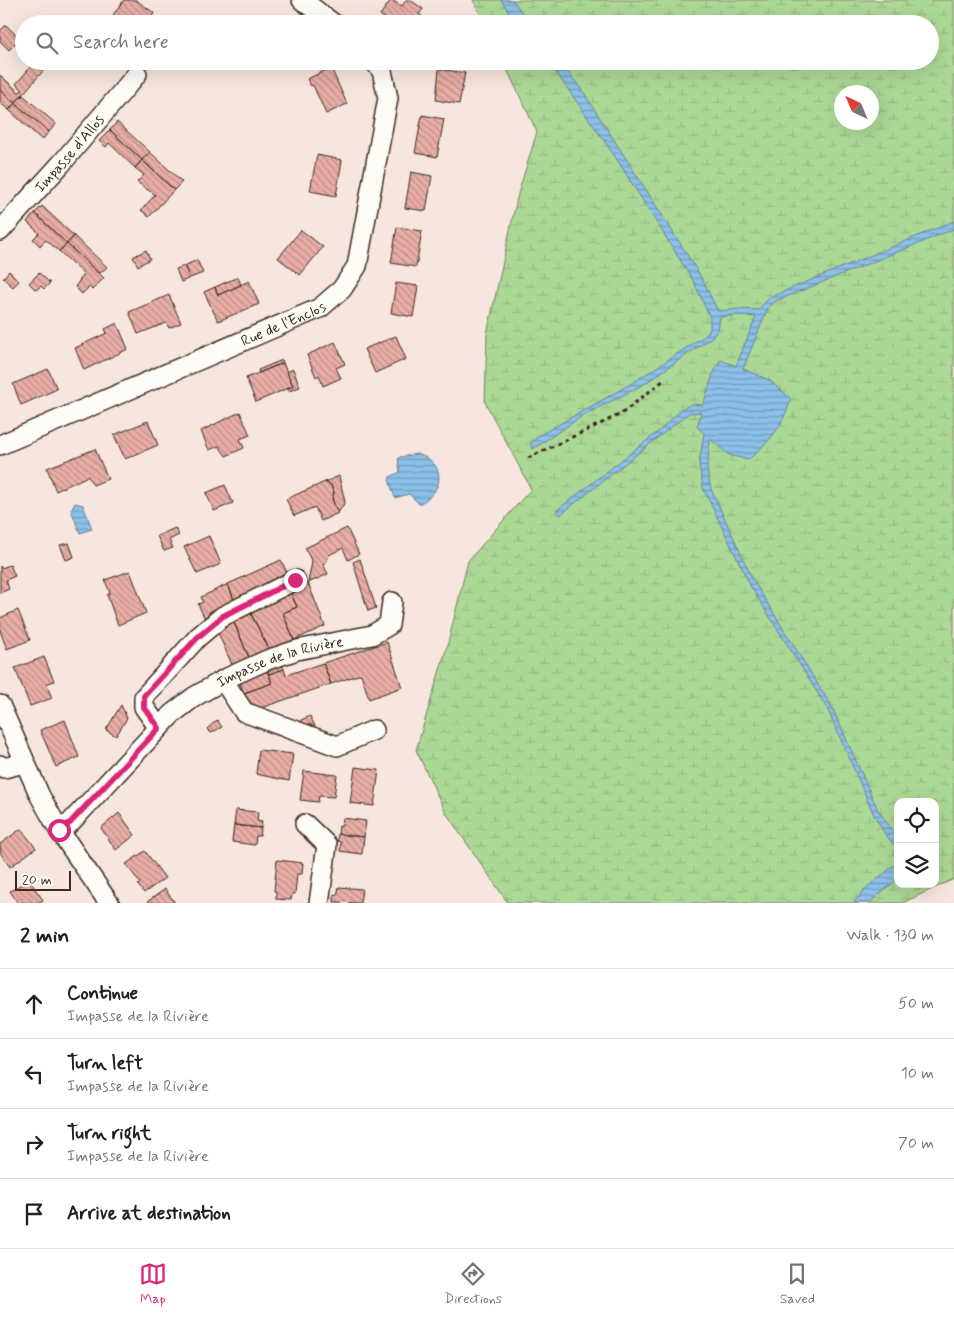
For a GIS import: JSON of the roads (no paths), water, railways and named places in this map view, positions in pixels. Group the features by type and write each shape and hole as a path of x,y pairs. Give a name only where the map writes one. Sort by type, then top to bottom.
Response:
{"street":[{"path":"302,0 322,15"},
{"name":"Rue de l'Enclos","path":"0,445 320,308 342,289 356,266 388,98 381,70"},
{"name":"Impasse d'Allos","path":"0,231 61,164 138,74"},
{"path":"159,728 144,707 144,696 198,637 223,616 295,580"},
{"name":"Impasse de la Rivière","path":"59,830 70,823 159,728 194,697 223,680 267,660 298,650 372,635 389,626 392,602"},
{"path":"223,680 244,712 336,746 374,730"},
{"path":"0,705 24,763 59,830 109,903"},
{"path":"0,765 4,768 24,763"},
{"path":"305,824 327,844 318,903"}],"water":[{"path":"501,0 513,0 524,15 510,15"},
{"path":"554,70 567,70 584,93 700,275 718,311 758,310 770,297 954,221 954,229 776,301 768,308 743,369 769,380 791,399 775,433 748,460 729,455 710,439 707,469 711,489 753,580 832,707 878,810 894,832 894,845 874,815 827,708 751,587 703,488 699,464 704,433 697,427 701,412 689,413 560,515 557,510 659,431 682,409 692,404 703,405 713,374 721,360 736,366 756,317 738,315 720,317 718,330 711,338 644,384 581,417 533,449 530,444 538,436 634,382 706,335 710,329 710,318 694,282 614,155"},
{"path":"417,454 434,463 439,477 438,485 434,492 419,504 409,494 395,498 389,480 390,477 400,472 398,459 400,457"},
{"path":"75,503 83,505 92,529 80,533 71,510"},
{"path":"894,865 894,882 869,903 854,903 864,890"}]}
